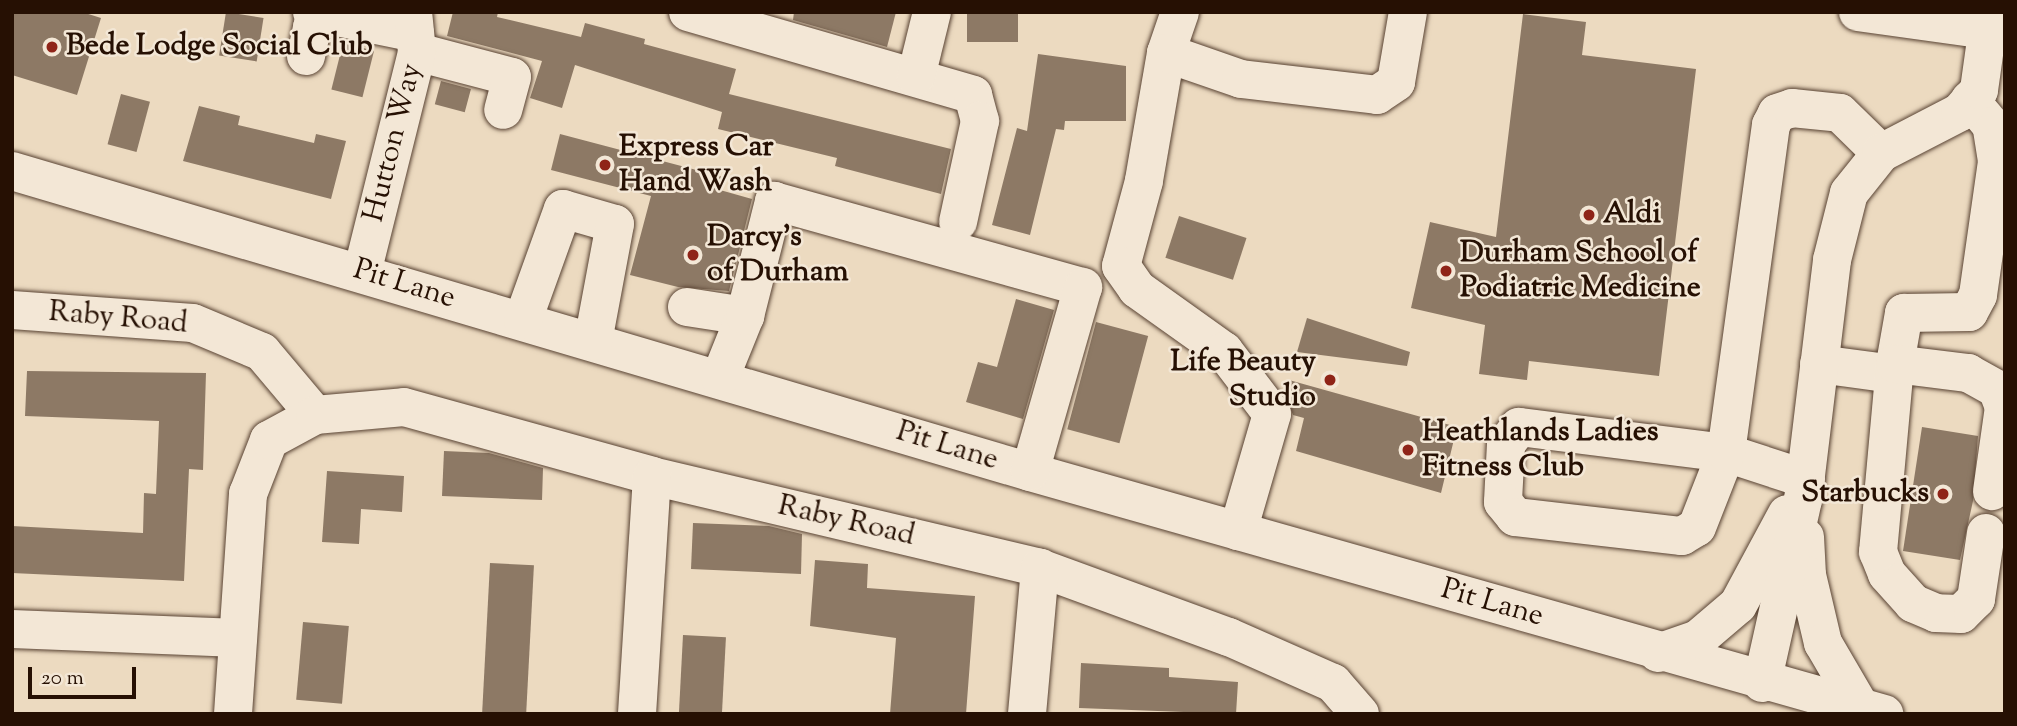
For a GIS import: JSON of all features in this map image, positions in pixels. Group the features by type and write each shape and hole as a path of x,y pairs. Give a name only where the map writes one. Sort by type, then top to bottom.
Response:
{"street":[{"path":"688,12 973,95 980,121 958,222"},
{"path":"916,77 932,12"},
{"path":"1181,12 1166,53 1144,181 1121,267 1137,289 1224,351 1272,414 1238,531"},
{"path":"1166,53 1241,79 1377,95 1395,82 1408,12"},
{"path":"1762,683 1805,488 1832,260 1849,193 1881,153 1932,129 1979,90 1989,21 1858,12"},
{"path":"306,56 312,27 322,13 415,32 512,77 503,110"},
{"name":"Hutton Way","path":"362,273 415,32"},
{"path":"1970,100 1991,125 1997,161 1978,295 1969,312 1904,313 1895,369 1878,552 1887,573 1913,603 1936,613 1961,614 1976,599 1986,533"},
{"path":"1805,488 1726,453 1519,427 1506,444 1503,502 1514,517 1682,536 1697,527 1726,453 1770,125 1777,113 1792,108 1840,113 1881,153"},
{"name":"Pit Lane","path":"12,171 720,378 1030,472 1762,683 1873,711"},
{"path":"720,378 745,316 774,201 1083,287 1030,472"},
{"path":"523,320 563,209 615,224 593,341"},
{"path":"687,307 745,316"},
{"name":"Raby Road","path":"12,310 193,323 262,352 315,415"},
{"path":"1819,363 1968,373 1997,389 2004,407 1992,491"},
{"name":"Raby Road","path":"233,714 248,494 269,440 315,415 404,407 652,476 1040,568 1229,637 1333,683 1360,714"},
{"path":"637,714 652,476"},
{"path":"1658,653 1698,639 1738,605 1805,488"},
{"path":"1805,488 1807,575 1823,643 1873,711"},
{"path":"1027,714 1040,568"},
{"path":"12,629 238,638"}],"building":[{"name":"Bede Lodge Social Club","path":"12,12 82,12 101,18 77,95 12,75"},
{"path":"226,12 264,18 257,61 219,55"},
{"path":"453,12 498,12 497,17 581,37 585,23 645,39 644,44 736,69 729,94 951,149 941,194 835,166 837,158 718,129 722,112 575,65 562,108 530,98 542,61 447,36"},
{"path":"794,12 896,12 887,47 793,20"},
{"path":"967,12 1018,12 1018,42 967,42"},
{"name":"Aldi","path":"1523,14 1586,22 1582,55 1696,69 1659,376 1529,361 1527,380 1479,374 1485,325 1411,308 1430,222 1496,237"},
{"path":"343,43 374,51 362,97 331,90"},
{"path":"1038,54 1126,66 1126,121 1065,121 1064,130 1056,129 1030,235 992,225 1017,128 1027,131"},
{"path":"441,81 471,89 465,112 435,104"},
{"path":"121,94 150,102 137,152 108,144"},
{"path":"199,106 240,116 238,125 314,143 316,134 346,141 331,199 183,161"},
{"path":"560,134 723,177 720,190 752,199 729,291 678,287 630,275 651,196 551,170"},
{"path":"1179,216 1247,238 1233,280 1165,258"},
{"path":"1016,299 1054,310 1023,419 966,402 978,362 997,367"},
{"path":"1307,318 1410,352 1407,366 1297,352"},
{"path":"1096,322 1148,336 1119,443 1067,429"},
{"path":"27,371 206,373 203,470 189,469 184,581 12,573 12,526 143,533 144,493 156,494 159,421 25,416"},
{"path":"1289,380 1457,427 1441,493 1296,451 1304,418 1293,415 1285,395"},
{"name":"Starbucks","path":"1922,427 1978,436 1973,501 1960,560 1903,551"},
{"path":"444,451 489,453 543,468 542,500 442,496"},
{"path":"327,471 404,476 402,512 361,509 359,544 322,542"},
{"path":"693,523 769,526 802,534 801,574 691,569"},
{"path":"815,560 868,564 867,588 975,596 966,714 890,714 896,638 810,626"},
{"path":"490,563 534,565 526,714 482,714"},
{"path":"303,622 349,626 342,704 296,700"},
{"path":"683,635 726,637 722,714 679,714"},
{"path":"1081,663 1169,668 1169,677 1238,682 1236,714 1079,708"}],"place":[{"name":"Bede Lodge Social Club","path":"52,47"},
{"name":"Express Car Hand Wash","path":"605,165"},
{"name":"Aldi","path":"1589,215"},
{"name":"Darcy's of Durham","path":"693,255"},
{"name":"Durham School of Podiatric Medicine","path":"1446,271"},
{"name":"Life Beauty Studio","path":"1330,380"},
{"name":"Heathlands Ladies Fitness Club","path":"1408,450"},
{"name":"Starbucks","path":"1943,494"}]}
